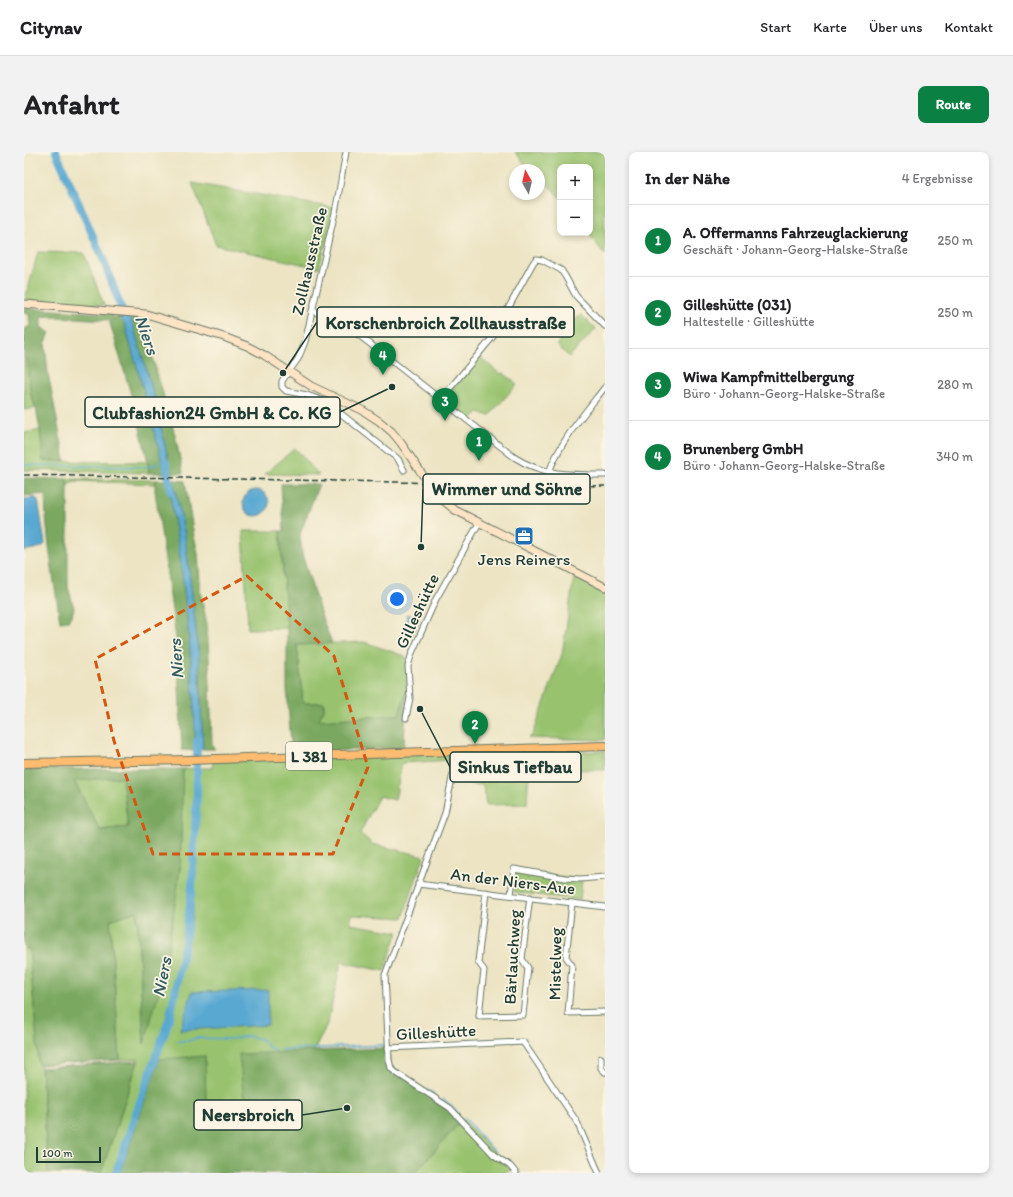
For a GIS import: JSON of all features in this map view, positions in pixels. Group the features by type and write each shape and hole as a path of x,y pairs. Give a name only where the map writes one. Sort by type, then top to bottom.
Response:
{"main road":[{"name":"L 381","path":"24,763 605,746"}],"street":[{"name":"Zollhausstraße","path":"346,152 336,208 301,354 282,382 282,387 285,391 311,396 330,405 398,459 404,470"},
{"path":"441,399 492,338 535,260 537,259 542,260 560,270 578,298 605,326"},
{"path":"24,304 154,315 239,343 264,355 318,390 365,412 385,426 401,443 436,494 452,508 605,587"},
{"path":"312,311 331,317 346,325 520,461 533,468 549,472 605,475"},
{"path":"549,472 555,457 563,444 605,387"},
{"name":"Gilleshütte","path":"406,718 410,698 408,667 411,658 436,598 480,523"},
{"name":"Gilleshütte","path":"452,751 453,773 446,810 385,975 388,1048 523,1042 577,1122 599,1173"},
{"path":"511,895 514,869 565,878 605,878"},
{"name":"An der Niers-Aue","path":"418,884 605,906"},
{"name":"Bärlauchweg","path":"486,892 478,962 484,970 479,1016 523,1015 528,968 522,959 530,897"},
{"name":"Mistelweg","path":"572,903 566,957 572,965 568,1013 605,1012"},
{"path":"388,1048 391,1068 395,1072 450,1108 494,1155 510,1166 516,1173"},
{"path":"601,1058 601,1068 605,1072"}],"highlighted area":[{"path":"247,576 334,656 368,767 333,854 153,854 114,741 95,659"}],"green space":[{"path":"515,152 605,152 605,255 590,236 593,236 593,164 557,164 557,195 546,182 545,183 545,164 525,164"},
{"path":"192,183 335,208 319,268 216,245"},
{"path":"38,252 84,253 104,305 25,300"},
{"path":"24,308 112,314 114,320 116,316 122,315 165,473 149,473 148,462 135,408 109,320 41,316 41,327 50,333 45,343 48,373 65,461 43,461 40,430 36,408 31,395 26,359 24,356 24,329 30,326 29,314 24,313"},
{"path":"581,314 596,329 569,357 557,345 563,332"},
{"path":"130,316 141,317 175,435 183,473 171,473 155,399"},
{"path":"24,356 26,359 31,395 36,408 24,410"},
{"path":"479,356 500,374 503,373 517,384 489,416 479,412 470,420 446,401 445,397"},
{"path":"40,430 43,461 148,462 149,473 24,470 24,433"},
{"path":"295,448 319,475 265,474"},
{"path":"24,478 66,479 68,488 68,587 74,608 72,616 68,621 60,622 49,543 45,494 24,496"},
{"path":"66,479 156,480 155,484 75,481 69,483 68,488"},
{"path":"156,480 167,480 179,547 190,649 196,751 182,750 177,647 155,491"},
{"path":"173,480 185,481 198,553 201,596 207,624 212,743 215,749 203,749 199,658 194,612 185,535"},
{"path":"281,484 319,484 300,534 302,554 321,615 332,643 297,645 303,703 324,703 324,709 319,720 399,715 407,689 403,748 293,752 291,744 287,689 287,628 280,531 284,531"},
{"path":"243,531 280,531 287,628 248,629"},
{"path":"574,577 605,591 605,740 529,738 533,734 562,654"},
{"path":"364,642 405,656 409,662 407,689 399,715 318,720 324,709 324,703 303,703 297,645"},
{"path":"605,751 605,770 529,769 527,804 486,805 483,785 453,784 456,766 454,756 460,754 494,755"},
{"path":"446,753 451,760 402,763 395,800 379,796 360,833 372,844 424,856 403,918 352,915 350,924 398,932 384,971 341,962 328,1022 314,1051 275,1054 246,1111 206,1102 159,1059 172,1015 192,919 196,871 200,768 212,768 213,762"},
{"path":"195,768 189,893 183,943 172,994 158,1046 114,1173 101,1173 139,1059 120,1060 110,920 137,911 144,1042 180,869 183,769"},
{"path":"183,769 180,869 166,967 144,1044 137,911 110,920 120,1060 39,1065 29,948 24,949 24,770","holes":["122,777 128,827 100,830 74,781"]},
{"path":"122,777 128,827 100,830 74,781"},
{"path":"520,871 582,880 580,900 514,892 516,874"},
{"path":"29,947 39,1065 41,1068 48,1173 24,1173 24,949"},
{"path":"388,1048 390,1066 444,1105 462,1120 415,1173 120,1173 159,1059 205,1056 206,1102 245,1111 239,1054"},
{"path":"138,1061 101,1173 48,1173 41,1068"},
{"path":"462,1120 511,1169 504,1173 415,1173"}],"water":[{"path":"122,315 130,316 155,399 171,473 165,473"},
{"path":"167,480 173,480 185,535 199,658 203,749 196,751 187,615 179,547"},
{"path":"256,490 265,494 269,503 265,512 256,516 247,512 243,503 247,494"},
{"path":"36,498 38,500 45,544 42,547 24,551 24,499"},
{"path":"407,614 418,618 419,620 412,634 407,624"},
{"path":"268,990 268,1025 180,1030 192,992"}],"waterway":[{"name":"Niers","path":"56,152 103,259 125,318"},
{"path":"24,465 145,467 156,465 162,460"},
{"name":"Niers","path":"166,463 171,491"},
{"name":"Niers","path":"116,1173 170,1017 186,937 192,887 197,793 197,741"},
{"path":"177,1041 188,1041 196,1038 232,1039 249,1036 263,1040 268,1047 275,1050"},
{"path":"280,1050 386,1045"},
{"path":"394,1068 408,1078"},
{"path":"427,1090 434,1094"},
{"path":"443,1099 458,1113"},
{"path":"464,1118 495,1152"},
{"path":"502,1158 512,1163 516,1169"}],"railway":[{"path":"24,475 605,486"}],"place":[{"name":"Korschenbroich Zollhausstraße","path":"283,373"},
{"name":"Brunenberg GmbH","path":"383,375"},
{"name":"Clubfashion24 GmbH & Co. KG","path":"392,387"},
{"name":"Wiwa Kampfmittelbergung","path":"445,421"},
{"name":"A. Offermanns Fahrzeuglackierung","path":"479,461"},
{"name":"Jens Reiners","path":"524,536"},
{"name":"Wimmer und Söhne","path":"421,547"},
{"name":"Sinkus Tiefbau","path":"420,709"},
{"name":"Gilleshütte (031)","path":"475,744"},
{"name":"Neersbroich","path":"347,1108"}]}
